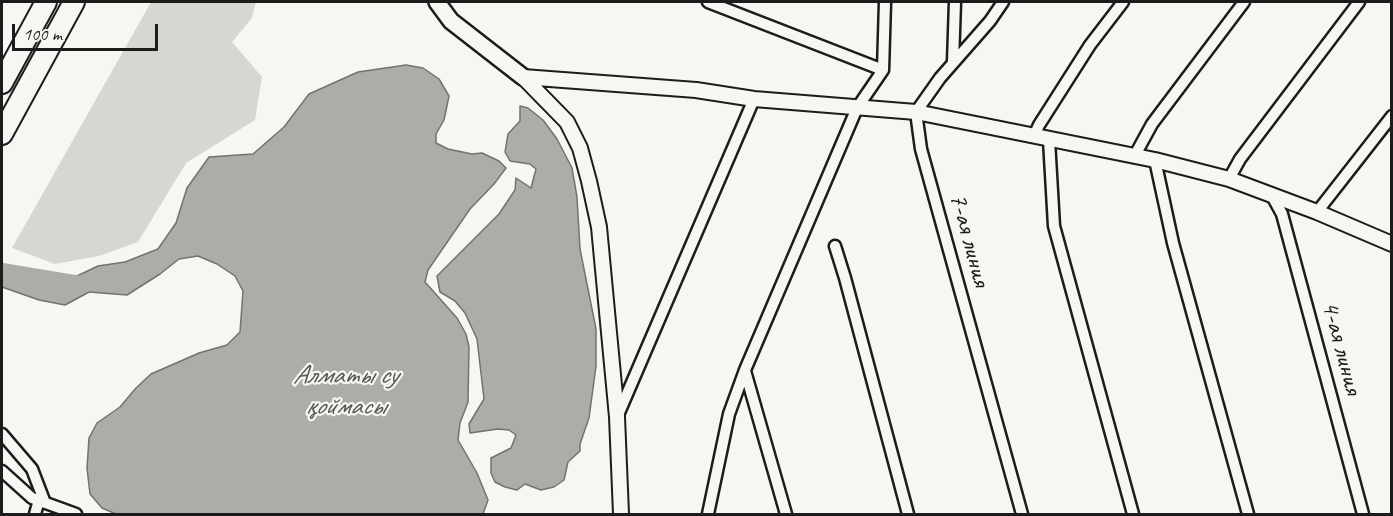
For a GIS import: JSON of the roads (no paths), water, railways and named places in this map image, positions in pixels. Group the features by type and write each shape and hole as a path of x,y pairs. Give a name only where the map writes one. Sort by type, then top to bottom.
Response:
{"highway":[{"path":"2,83 46,2"},
{"path":"2,134 74,2"}],"main road":[{"path":"437,2 451,21 523,77"}],"street":[{"path":"708,2 883,70"},
{"path":"708,514 729,414 745,370 857,108 883,70 885,2"},
{"path":"953,62 955,2"},
{"path":"916,112 940,78 990,21 1003,2"},
{"path":"1034,136 1090,45 1123,2"},
{"path":"1134,157 1152,124 1245,2"},
{"path":"1229,179 1240,159 1359,2"},
{"path":"523,77 696,90 754,99 916,112 1155,160 1229,179 1317,212 1392,244"},
{"path":"523,77 567,122 580,148 599,227 617,417 621,514"},
{"path":"617,417 754,99"},
{"name":"7-ая линия","path":"916,112 921,149 1022,514"},
{"path":"1317,212 1392,116"},
{"path":"1049,140 1054,226 1133,514"},
{"path":"1155,160 1173,243 1248,514"},
{"name":"4-ая линия","path":"1271,194 1282,214 1363,514"},
{"path":"835,246 908,514"},
{"path":"745,370 786,514"},
{"path":"2,434 32,470 42,502 35,514"},
{"path":"2,471 32,498 75,514"},
{"path":"2,488 16,485"}],"water":[{"name":"Алматы су қоймасы","path":"406,65 423,68 439,79 449,96 444,120 436,134 436,143 448,149 472,154 482,153 499,161 506,168 470,209 428,270 425,282 457,318 466,334 469,347 468,402 460,423 458,440 477,473 488,500 483,514 116,514 102,508 90,494 87,468 89,438 97,423 120,407 151,374 199,353 227,345 240,332 243,291 235,276 217,264 198,256 179,259 127,295 89,292 65,305 39,300 2,287 2,275 9,268 28,283 56,286 98,266 125,262 158,249 176,223 187,188 209,157 253,154 284,127 309,94 358,72"},
{"path":"520,106 528,108 543,120 557,139 572,168 577,197 580,249 596,329 596,366 589,418 580,444 580,451 568,462 564,480 554,487 541,490 525,484 517,490 495,482 491,473 491,458 511,448 516,435 509,430 498,429 470,433 469,424 484,399 477,339 465,313 455,301 440,292 437,276 499,214 515,190 516,178 531,188 536,169 530,164 510,161 505,152 508,134 520,121"}],"waterway":[{"path":"2,272 80,285 88,282"}]}
